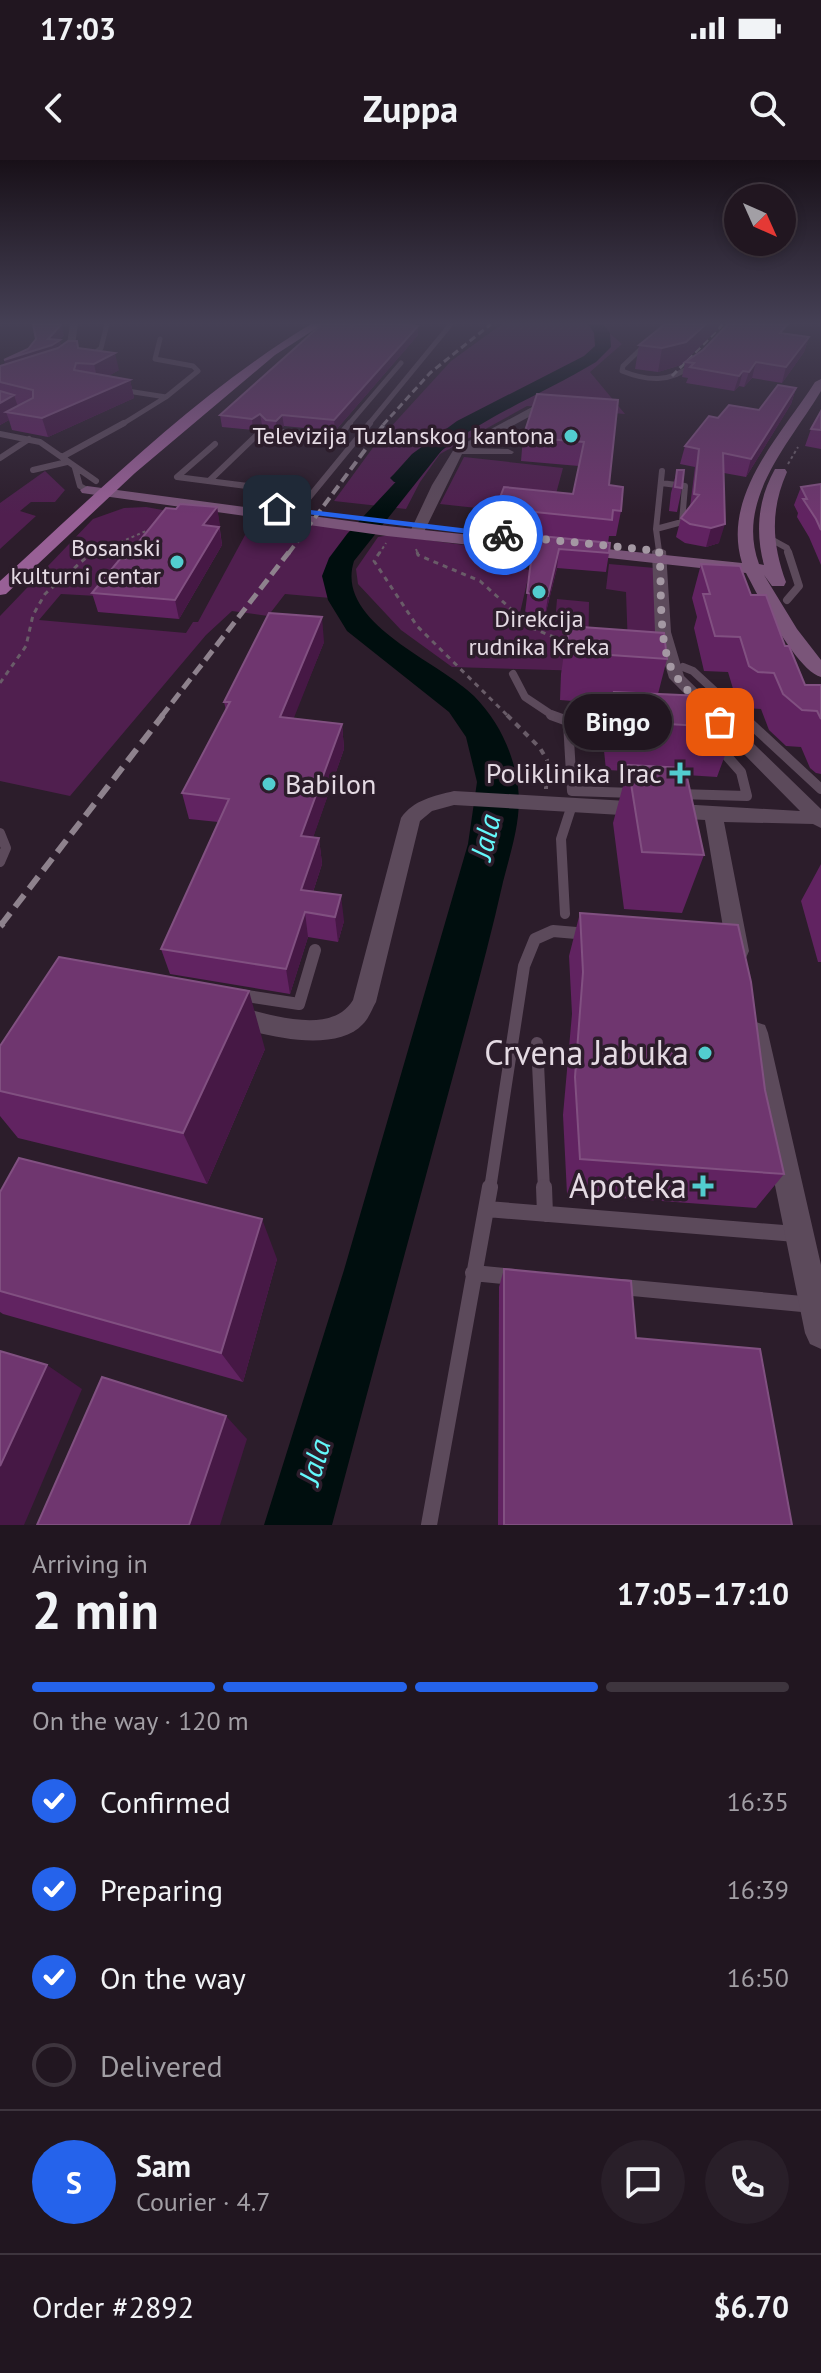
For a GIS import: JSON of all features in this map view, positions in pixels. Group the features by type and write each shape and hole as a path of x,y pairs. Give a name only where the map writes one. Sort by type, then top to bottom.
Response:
{"main road":[{"path":"0,572 215,388"},
{"path":"0,590 101,487 227,388"},
{"path":"817,402 769,492 766,536 772,565 787,600 821,648"},
{"path":"817,402 754,490 745,529 751,563 792,636 821,671"},
{"path":"101,487 277,509 328,520"},
{"path":"101,487 328,520 388,532 538,543"},
{"path":"569,546 772,565"}],"street":[{"path":"416,535 438,485 458,451 536,409 578,413"},
{"path":"458,451 508,452"},
{"path":"659,555 662,621 670,667 714,728 820,819"},
{"path":"205,1011 323,1032 340,1028 354,1018 364,1002 411,818 419,809 454,798 820,819"},
{"path":"713,813 730,945 744,976"},
{"path":"750,1006 821,1333"}],"lane":[{"path":"114,388 166,397"},
{"path":"33,470 65,460 140,415 177,388"},
{"path":"338,437 380,388"},
{"path":"297,512 398,388"},
{"path":"0,432 12,424"},
{"path":"209,481 261,431"},
{"path":"0,432 40,442 101,487"},
{"path":"283,432 355,439"},
{"path":"0,455 26,438"},
{"path":"215,444 177,477 286,491 288,496 277,509"},
{"path":"75,468 80,486 101,487"},
{"path":"659,555 656,529 662,471"},
{"path":"656,529 682,522 685,486 661,483"},
{"path":"766,536 787,548 799,586 787,600"},
{"path":"683,667 693,671 821,789"},
{"path":"513,674 513,684 525,699 568,722 627,724"},
{"path":"568,722 572,791 652,793"},
{"path":"667,794 747,796 741,772 714,728"},
{"path":"565,914 561,839 572,805"},
{"path":"0,833 6,848 0,862"},
{"path":"429,1525 487,1209 524,966 535,939 553,931 599,935"},
{"path":"222,992 299,1004 315,950"},
{"path":"537,1043 545,1214"},
{"path":"487,1209 799,1235"},
{"path":"473,1273 536,1279"},
{"path":"613,1286 815,1305"}],"path":[{"path":"0,683 26,646 37,607 74,566 101,549 160,526"},
{"path":"388,532 374,561 417,626 540,748 547,760 546,803"},
{"path":"416,535 418,555 485,584 523,623 548,639 573,644"}],"shaded area":[{"path":"427,388 603,388 625,414 527,406 440,454 406,509 334,501 377,442"},
{"path":"464,457 563,468 550,516 440,504"},
{"path":"45,471 65,490 55,502 31,502 20,511 36,516 0,549 0,503"},
{"path":"146,507 168,511 97,596 61,594 39,620 186,633 193,622 198,622 257,513 365,528 341,560 342,599 285,594 268,616 232,611 206,635 70,796 0,781 0,616 93,519 124,508"},
{"path":"390,535 486,548 481,562 530,570 519,617 555,623 557,599 589,602 588,671 452,667 401,630 358,584 356,569 378,537"},
{"path":"609,564 655,568 663,651 628,648 626,592 606,589"}],"water":[{"path":"432,443 446,445 354,561 352,583 359,603 374,622 474,696 497,726 516,774 519,799 517,823 481,974 332,1525 264,1525 344,1270 468,844 477,782 466,737 449,712 347,631 328,600 322,576 329,558 347,534"}],"building":[{"path":"24,388 112,388 42,418 6,412 33,398 33,390"},
{"path":"251,388 363,388 334,420 282,415 276,421 266,420 260,414 252,419 220,415"},
{"path":"776,388 796,388 751,459 723,453 725,524 711,528 690,524 681,518 699,495 694,494 699,449 685,446 709,416 718,418 729,405 759,410"},
{"path":"0,391 14,395 0,403"},
{"path":"537,394 618,400 609,485 623,487 621,511 613,510 612,520 496,508 504,487 573,494 584,442 523,437"},
{"path":"821,411 821,430 811,429"},
{"path":"677,470 684,470 682,488 675,487"},
{"path":"821,484 821,530 803,499 807,499 801,487"},
{"name":"Bosanski kulturni centar","path":"180,504 217,507 203,525 219,527 175,600 92,593 120,559 125,559 166,508 176,509"},
{"path":"490,531 610,543 609,553 559,549 548,596 527,593 533,545 487,540"},
{"path":"701,564 740,566 751,595 766,595 785,646 789,646 805,685 821,685 821,719 817,711 802,710 783,694 774,673 758,672 749,666 740,637 715,636 703,594 710,594"},
{"path":"269,613 322,617 280,717 342,724 301,836 319,838 301,890 341,895 335,917 305,912 286,969 161,949 229,799 182,793 230,702 224,702"},
{"path":"568,626 664,633 667,659 568,652"},
{"path":"614,692 725,697 735,728 617,721"},
{"path":"628,765 685,768 704,855 642,852"},
{"path":"580,913 738,925 751,982 765,1090 784,1174 580,1159 575,1077 583,972"},
{"path":"59,957 249,991 183,1133 0,1091 0,1046"},
{"path":"19,1158 262,1219 221,1353 0,1291 0,1192"},
{"path":"504,1269 631,1281 636,1338 760,1349 792,1525 504,1525"},
{"path":"0,1351 47,1365 0,1466"},
{"path":"102,1377 226,1416 189,1525 37,1525"}],"waterway":[{"name":"Jala","path":"401,478 419,458 463,425 536,388"}],"railway":[{"path":"383,425 417,388"},
{"path":"288,554 385,423"},
{"path":"161,717 289,552"},
{"path":"1,925 163,715"}],"way so far":[{"path":"503,535 659,551 662,621 670,667 720,722"}],"place":[{"name":"Televizija Tuzlanskog kantona","path":"571,436"},
{"name":"Bosanski kulturni centar","path":"177,562"},
{"name":"Direkcija rudnika Kreka","path":"539,592"},
{"name":"Bingo","path":"720,722"},
{"name":"Poliklinika Irac","path":"680,773"},
{"name":"Babilon","path":"269,784"},
{"name":"Crvena Jabuka","path":"705,1053"},
{"name":"Apoteka","path":"703,1186"}],"route":[{"path":"277,509 503,535"}]}
